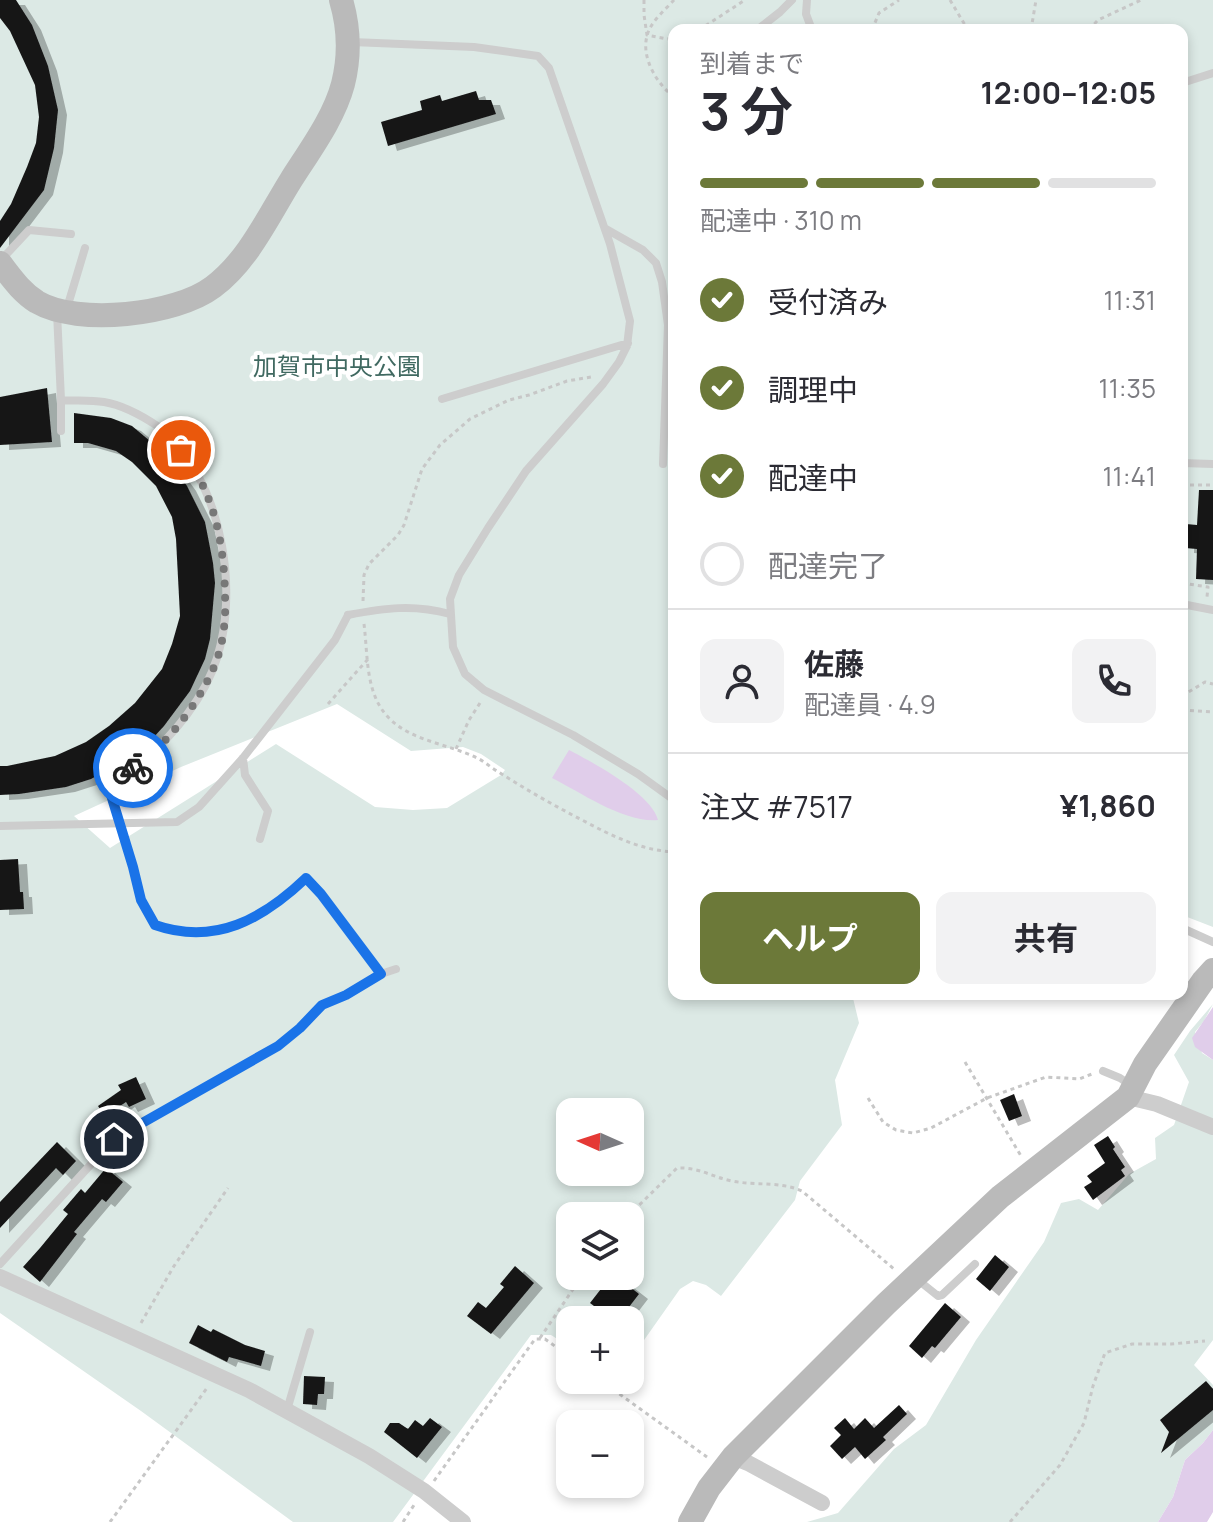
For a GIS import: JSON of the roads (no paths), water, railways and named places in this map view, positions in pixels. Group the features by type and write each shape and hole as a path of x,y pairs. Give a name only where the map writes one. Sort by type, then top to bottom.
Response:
{"street":[{"path":"1,267 17,286 37,302 61,311 93,316 165,308 194,299 215,286 245,254 331,115 343,86 348,42 341,0"},
{"path":"690,1522 709,1488 728,1463 912,1279 1000,1197 1130,1092 1145,1064 1213,970"},
{"path":"1130,1092 1213,1127"},
{"path":"0,1277 249,1390 369,1456 424,1491 463,1522"},
{"path":"728,1463 748,1463 822,1503"}],"lane":[{"path":"765,24 792,0"},
{"path":"807,0 806,14 810,24"},
{"path":"348,42 474,47 538,56 549,68 605,229 630,321 628,343 619,362 526,471 459,575 450,599 453,647 465,674 486,692 573,735 668,796"},
{"path":"1188,81 1213,73"},
{"path":"605,229 643,250 656,263 662,282 668,325 663,464"},
{"path":"1,267 29,230 71,234"},
{"path":"61,431 61,311 85,248"},
{"path":"442,399 628,343"},
{"path":"61,400 106,403 134,412 163,429 195,468 207,493 219,530 225,565 226,619 217,659 203,688 167,738 143,762 108,785 141,900 155,925 176,932 206,933 236,925 267,910 306,878 381,974"},
{"path":"1188,463 1213,464"},
{"path":"1188,605 1210,610"},
{"path":"0,826 177,822 199,807 243,758 335,640 348,615 397,607 450,614"},
{"path":"243,758 245,775 268,811 260,839"},
{"path":"1188,932 1213,942"},
{"path":"0,1264 114,1139 278,1046 322,1005 396,969"},
{"path":"1103,1071 1120,1078 1130,1092"},
{"path":"912,1279 938,1296 975,1264"},
{"path":"286,1411 310,1332"}],"park label":[{"name":"加賀市中央公園","path":"337,367"}]}
